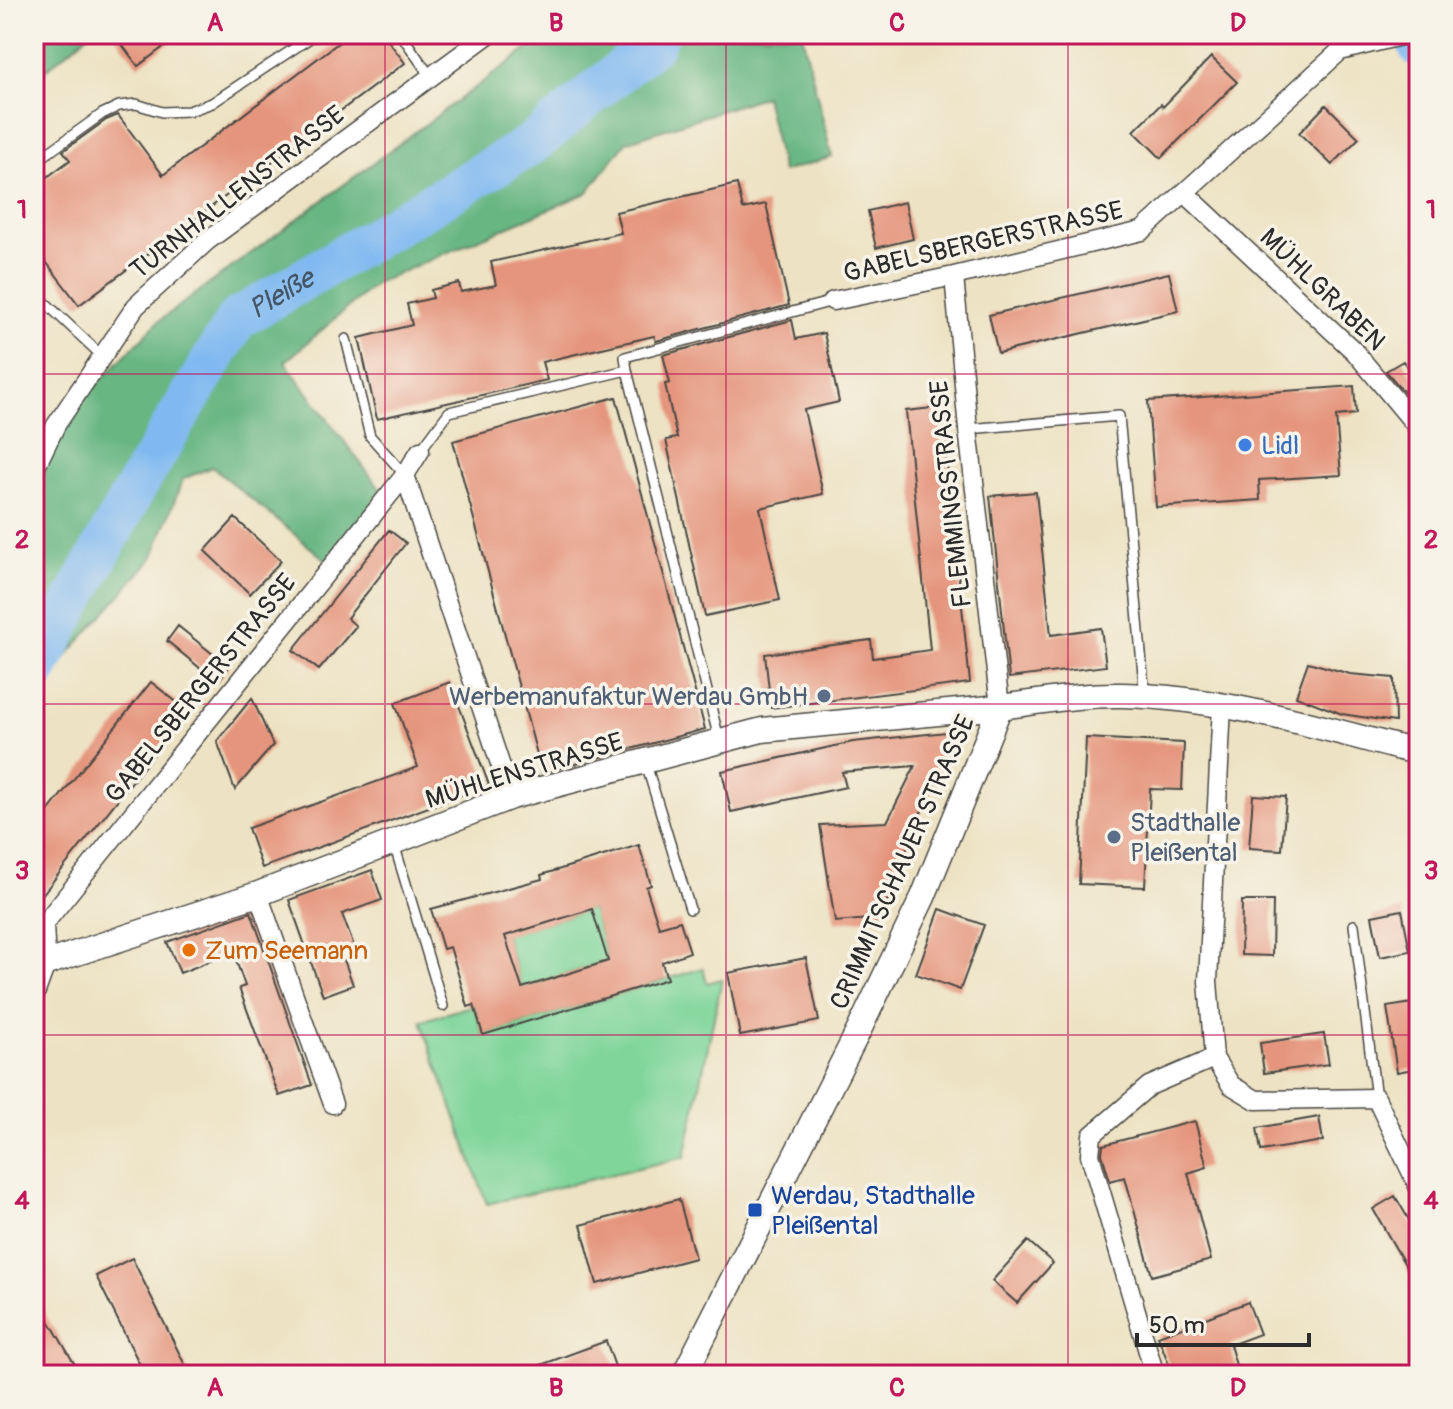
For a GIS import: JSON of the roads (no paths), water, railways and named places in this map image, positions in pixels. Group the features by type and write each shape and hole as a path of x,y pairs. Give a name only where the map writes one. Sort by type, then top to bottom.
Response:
{"street":[{"name":"TURNHALLENSTRASSE","path":"34,470 56,425 136,306 207,241 489,34"},
{"name":"GABELSBERGERSTRASSE","path":"833,301 1142,231 1340,51 1408,34"},
{"name":"MÜHLGRABEN","path":"1185,193 1355,352 1419,429"},
{"name":"FLEMMINGSTRASSE","path":"954,276 1000,707"},
{"name":"GABELSBERGERSTRASSE","path":"40,965 44,924 405,475 420,451"},
{"path":"405,475 511,797"},
{"name":"CRIMMITSCHAUER STRASSE","path":"684,1375 923,897 1000,707 1118,695 1145,696 1222,706 1419,750"},
{"path":"1222,706 1208,981 1214,1058 1231,1085 1256,1100 1376,1098 1419,1188"},
{"name":"MÜHLENSTRASSE","path":"40,965 258,894 511,797 762,730 1000,707"},
{"path":"258,894 333,1104"},
{"path":"34,997 40,965"},
{"path":"1155,1375 1090,1155 1092,1135 1149,1086 1214,1058"}],"lane":[{"path":"34,163 102,114 119,106 136,104 162,112 189,111 212,103 316,34"},
{"path":"401,34 430,76"},
{"path":"34,292 102,356"},
{"path":"720,741 625,357 833,301"},
{"path":"346,339 370,436 405,475"},
{"path":"420,451 449,412 627,370"},
{"path":"968,429 1119,416 1145,696"},
{"path":"645,761 690,909"},
{"path":"393,842 443,1006"},
{"path":"1354,925 1376,1098"}],"waterway":[{"name":"Pleiße","path":"34,674 132,494 237,319 532,144 654,43 657,34"},
{"name":"Pleiße","path":"1416,34 1419,46"}],"place":[{"name":"Lidl","path":"1245,445"},
{"name":"Werbemanufaktur Werdau GmbH","path":"824,696"},
{"name":"Stadthalle Pleißental","path":"1114,837"},
{"name":"Zum Seemann","path":"189,950"},
{"name":"Werdau, Stadthalle Pleißental","path":"755,1210"}]}
